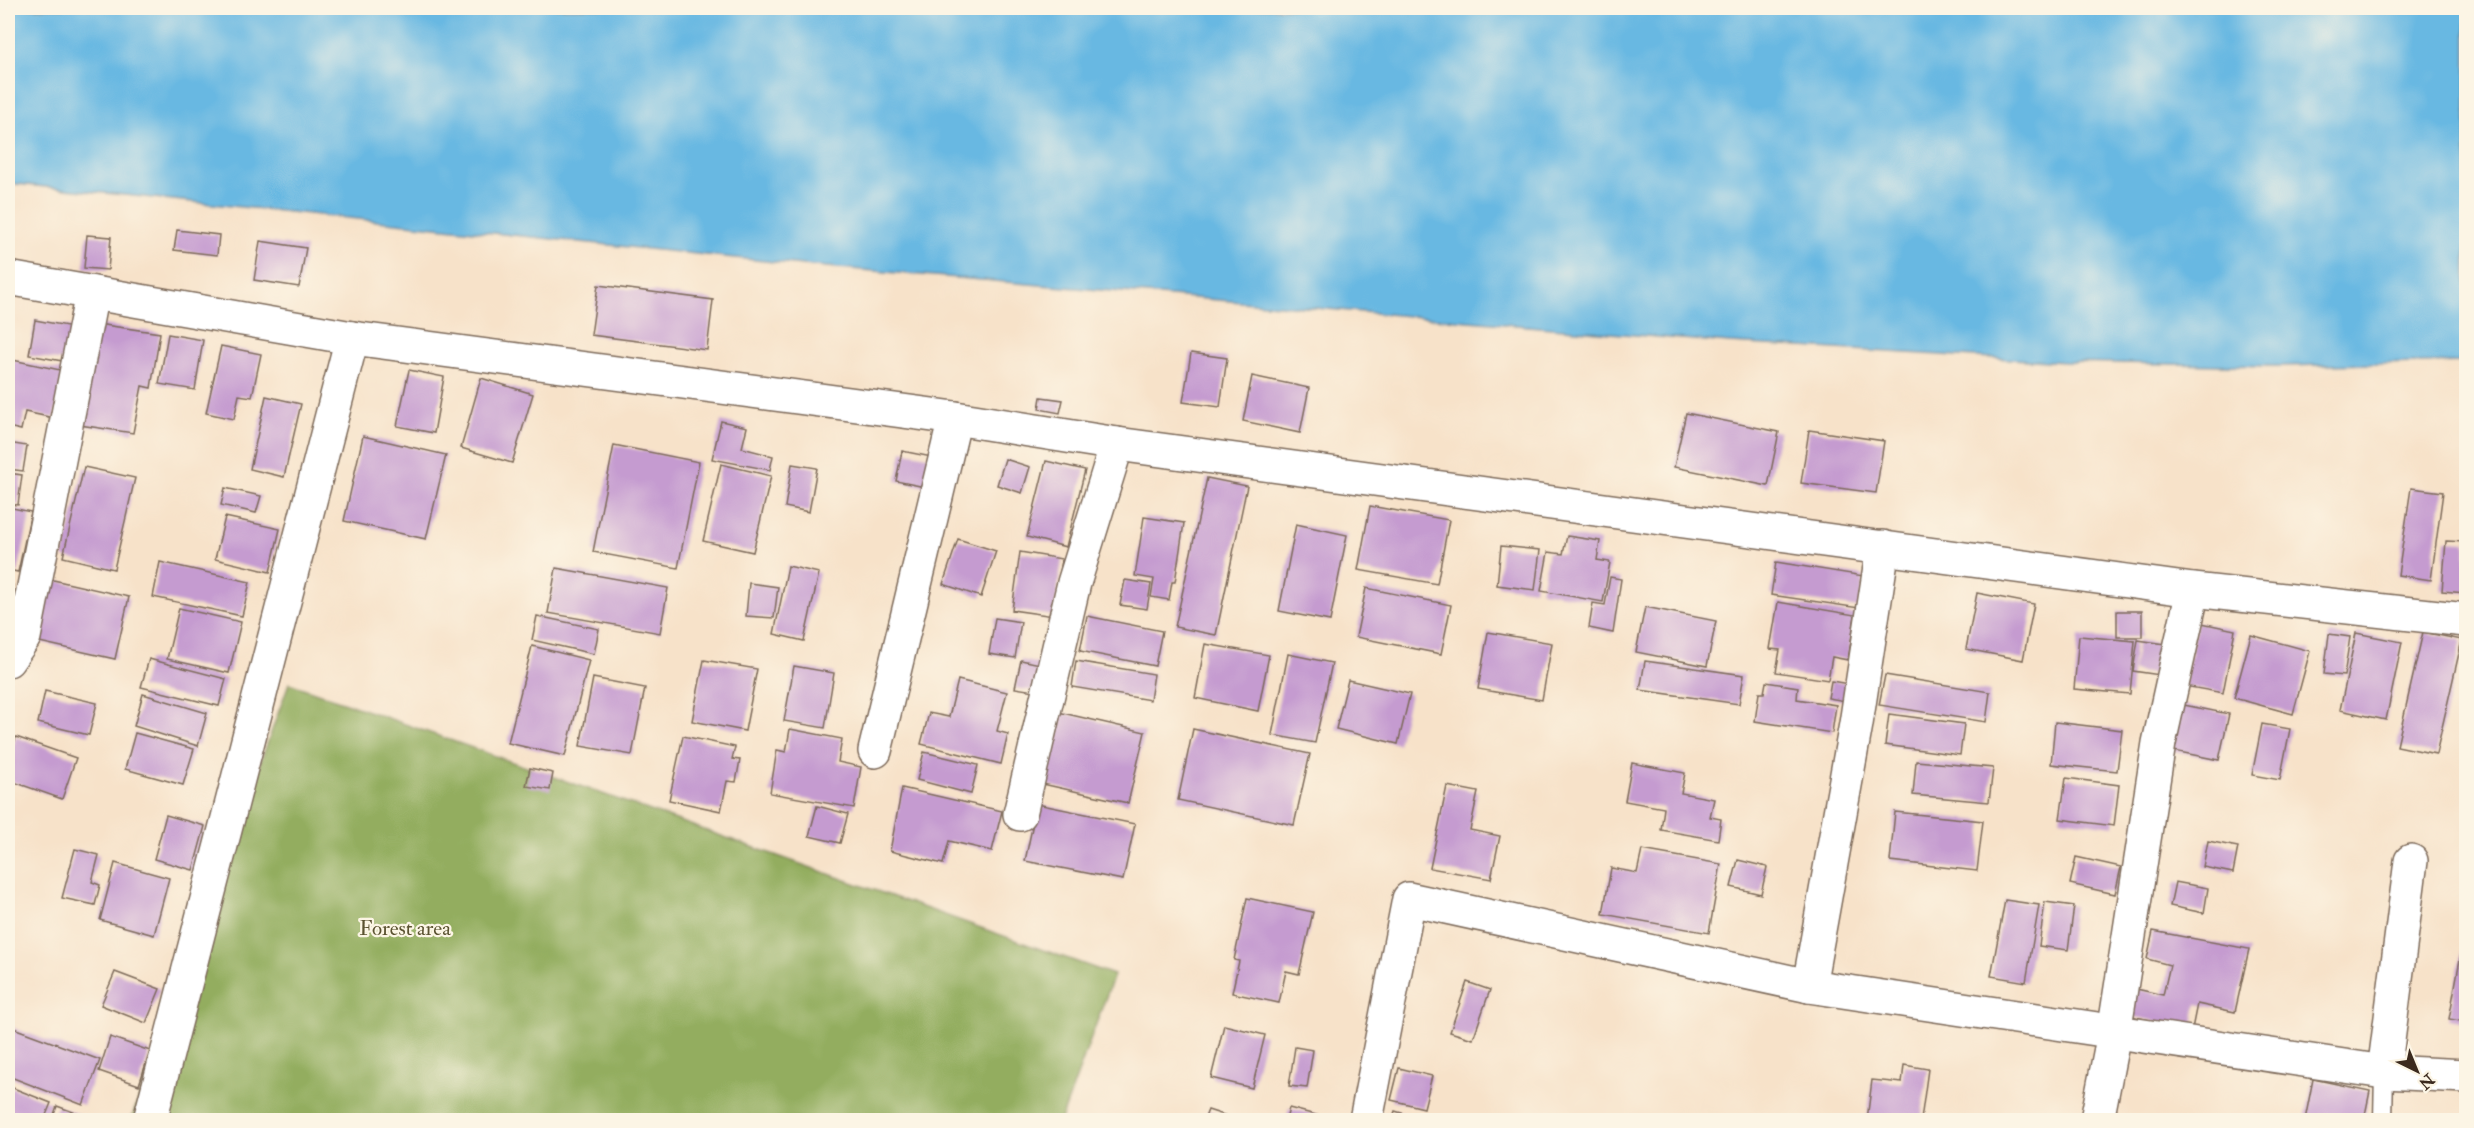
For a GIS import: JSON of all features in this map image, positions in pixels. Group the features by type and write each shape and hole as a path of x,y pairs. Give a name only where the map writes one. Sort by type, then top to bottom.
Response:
{"street":[{"path":"8,278 352,338 955,418 1117,444 2193,590 2466,620"},
{"path":"8,660 24,637 92,294"},
{"path":"150,1120 352,338"},
{"path":"875,751 955,418"},
{"path":"1020,814 1074,583 1117,444"},
{"path":"1809,986 1856,724 1883,547"},
{"path":"2097,1120 2114,1033 2159,742 2193,590"},
{"path":"2384,1072 2411,861"},
{"path":"1366,1120 1409,899 1809,986 2384,1072 2466,1076"}],"lane":[{"path":"2383,1120 2384,1072"}],"green space":[{"name":"Forest area","path":"289,683 1114,975 1061,1120 131,1120"}],"water":[{"path":"8,8 2466,8 2466,362 2276,366 2066,362 1730,343 803,265 8,183"}],"building":[{"path":"177,230 219,235 217,255 174,250"},
{"path":"87,235 111,237 108,270 84,268"},
{"path":"260,241 306,248 299,287 254,280"},
{"path":"598,285 713,300 707,350 591,335"},
{"path":"35,320 73,327 68,362 29,355"},
{"path":"90,323 160,333 151,388 142,386 133,433 73,424"},
{"path":"168,334 203,340 195,390 159,384"},
{"path":"221,346 261,354 252,397 239,395 234,419 206,413"},
{"path":"1191,353 1227,358 1220,407 1183,402"},
{"path":"8,359 65,371 54,418 25,412 21,430 8,427"},
{"path":"409,370 444,377 434,433 397,426"},
{"path":"1252,376 1309,388 1300,433 1243,421"},
{"path":"481,378 533,394 512,463 461,448"},
{"path":"266,396 301,404 284,477 250,469"},
{"path":"1041,397 1063,400 1060,413 1039,409"},
{"path":"1686,413 1779,432 1768,486 1674,467"},
{"path":"721,421 747,427 742,448 773,456 770,470 712,459"},
{"path":"1809,430 1884,441 1876,493 1801,483"},
{"path":"363,436 446,455 426,539 344,521"},
{"path":"8,443 27,446 23,471 8,469"},
{"path":"614,445 699,462 678,568 593,552"},
{"path":"902,451 932,457 925,487 896,481"},
{"path":"1005,459 1030,467 1022,493 997,485"},
{"path":"1046,461 1085,470 1066,547 1027,537"},
{"path":"721,464 771,476 753,552 703,541"},
{"path":"792,464 817,468 809,512 785,507"},
{"path":"84,467 135,478 114,569 63,557"},
{"path":"8,473 22,475 18,505 8,504"},
{"path":"1207,478 1247,486 1216,635 1175,627"},
{"path":"225,488 261,496 256,513 221,505"},
{"path":"2411,488 2443,492 2431,580 2398,575"},
{"path":"1370,506 1449,520 1437,584 1358,570"},
{"path":"8,507 31,512 18,572 8,570"},
{"path":"225,517 280,529 270,572 215,559"},
{"path":"1144,517 1184,523 1175,582 1172,582 1169,600 1151,597 1154,579 1135,576"},
{"path":"1296,524 1347,535 1330,621 1279,611"},
{"path":"1567,536 1600,541 1597,560 1610,562 1603,602 1541,591 1548,552 1563,554"},
{"path":"958,539 996,551 981,597 943,584"},
{"path":"2446,541 2466,542 2466,593 2442,591"},
{"path":"1501,546 1540,550 1535,590 1497,585"},
{"path":"1020,552 1062,559 1054,616 1012,610"},
{"path":"160,562 250,582 242,616 153,597"},
{"path":"1776,562 1864,576 1859,608 1771,595"},
{"path":"788,566 819,573 804,641 774,634"},
{"path":"556,568 668,588 660,633 548,613"},
{"path":"1610,577 1621,579 1613,633 1589,628 1593,603 1605,605"},
{"path":"49,579 129,597 115,659 35,641"},
{"path":"1125,580 1151,584 1147,609 1120,605"},
{"path":"749,583 778,587 774,618 746,616"},
{"path":"8,584 13,585 8,605"},
{"path":"1366,588 1451,605 1441,654 1356,637"},
{"path":"1977,593 2034,604 2023,660 1966,649"},
{"path":"1778,602 1855,615 1848,660 1832,657 1828,680 1776,672 1780,650 1770,649"},
{"path":"1645,607 1716,621 1707,666 1636,652"},
{"path":"179,608 241,622 229,673 167,659"},
{"path":"2117,611 2142,611 2142,637 2117,637"},
{"path":"537,616 599,629 594,654 532,640"},
{"path":"1087,616 1162,631 1155,666 1080,651"},
{"path":"995,618 1021,622 1015,658 989,654"},
{"path":"2197,622 2235,630 2223,693 2184,686"},
{"path":"1488,632 1552,643 1542,700 1478,689"},
{"path":"2423,632 2462,640 2436,754 2397,746"},
{"path":"2356,633 2402,642 2386,720 2340,710"},
{"path":"2329,634 2350,637 2344,676 2324,674"},
{"path":"2251,635 2310,651 2293,714 2234,698"},
{"path":"2079,636 2135,641 2130,694 2074,689"},
{"path":"2138,640 2165,644 2160,675 2133,671"},
{"path":"1205,644 1269,655 1258,711 1195,698"},
{"path":"532,646 589,660 565,756 508,743"},
{"path":"1288,654 1332,663 1315,743 1272,735"},
{"path":"149,659 226,679 219,706 141,687"},
{"path":"704,660 757,669 745,731 692,721"},
{"path":"1021,660 1045,665 1040,692 1015,688"},
{"path":"1076,661 1154,674 1150,700 1072,687"},
{"path":"1645,661 1744,675 1739,704 1640,690"},
{"path":"794,666 834,673 825,728 784,721"},
{"path":"1885,675 1990,692 1986,722 1879,705"},
{"path":"593,678 645,688 632,755 580,746"},
{"path":"958,680 1007,692 997,731 1008,734 1001,764 921,744 929,713 949,717"},
{"path":"1348,680 1410,694 1398,744 1336,729"},
{"path":"1831,681 1855,685 1851,702 1828,698"},
{"path":"1766,682 1798,687 1797,699 1836,705 1832,733 1755,721 1759,693 1764,693"},
{"path":"45,691 97,703 89,735 38,723"},
{"path":"143,694 207,713 198,746 134,726"},
{"path":"2179,704 2229,714 2219,760 2169,750"},
{"path":"1054,711 1145,732 1128,803 1038,783"},
{"path":"1889,714 1964,724 1960,755 1885,745"},
{"path":"2055,722 2122,730 2117,771 2051,764"},
{"path":"2262,724 2290,729 2280,780 2252,775"},
{"path":"790,729 842,739 838,762 861,767 854,808 770,793 777,750 786,752"},
{"path":"1193,729 1310,754 1294,825 1178,800"},
{"path":"135,733 194,749 183,785 125,769"},
{"path":"683,736 735,747 732,759 740,760 736,782 727,781 721,811 669,800"},
{"path":"16,737 76,758 62,799 8,780 8,761"},
{"path":"924,752 978,765 971,794 917,780"},
{"path":"1916,761 1993,768 1989,802 1913,795"},
{"path":"1632,763 1685,773 1681,793 1714,799 1710,817 1721,819 1718,840 1661,830 1664,808 1625,801"},
{"path":"530,768 553,773 550,790 526,786"},
{"path":"2066,778 2119,785 2114,826 2060,819"},
{"path":"1447,786 1478,792 1470,830 1500,836 1491,879 1430,868"},
{"path":"902,788 1002,811 992,851 949,841 943,864 890,851"},
{"path":"1037,804 1135,824 1123,880 1025,861"},
{"path":"817,806 848,814 840,843 809,836"},
{"path":"1895,812 1983,821 1977,871 1890,861"},
{"path":"166,815 205,826 193,870 154,859"},
{"path":"2208,841 2238,847 2233,873 2203,867"},
{"path":"75,849 99,855 92,882 100,885 95,905 62,898"},
{"path":"1642,850 1721,864 1709,933 1603,914 1611,868 1637,873"},
{"path":"2076,857 2121,867 2115,894 2070,884"},
{"path":"1738,860 1767,867 1761,894 1731,887"},
{"path":"115,863 169,878 154,935 100,920"},
{"path":"2175,882 2208,888 2204,913 2170,906"},
{"path":"1247,898 1313,912 1299,974 1286,971 1279,1003 1232,993 1239,961 1234,960"},
{"path":"2005,900 2039,905 2026,982 1991,976"},
{"path":"2045,902 2074,906 2068,950 2039,946"},
{"path":"2153,931 2249,949 2235,1012 2197,1004 2192,1029 2126,1015 2132,988 2163,995 2170,965 2147,959"},
{"path":"2466,932 2466,1022 2449,1019"},
{"path":"115,972 160,989 146,1023 101,1005"},
{"path":"1467,982 1490,990 1473,1039 1450,1032"},
{"path":"1224,1025 1265,1035 1252,1088 1211,1078"},
{"path":"8,1026 100,1060 83,1105 8,1076"},
{"path":"110,1037 150,1051 139,1085 99,1071"},
{"path":"1295,1047 1313,1050 1307,1088 1289,1086"},
{"path":"1904,1065 1928,1069 1921,1120 1867,1120 1872,1080 1902,1083"},
{"path":"1399,1068 1432,1076 1424,1108 1391,1100"},
{"path":"2313,1079 2370,1091 2364,1120 2305,1120"},
{"path":"8,1086 51,1103 44,1120 8,1120"},
{"path":"57,1106 95,1120 52,1120"},
{"path":"1289,1108 1335,1120 1286,1120"},
{"path":"1208,1110 1239,1120 1204,1120"},
{"path":"1395,1111 1425,1120 1392,1120"}]}
